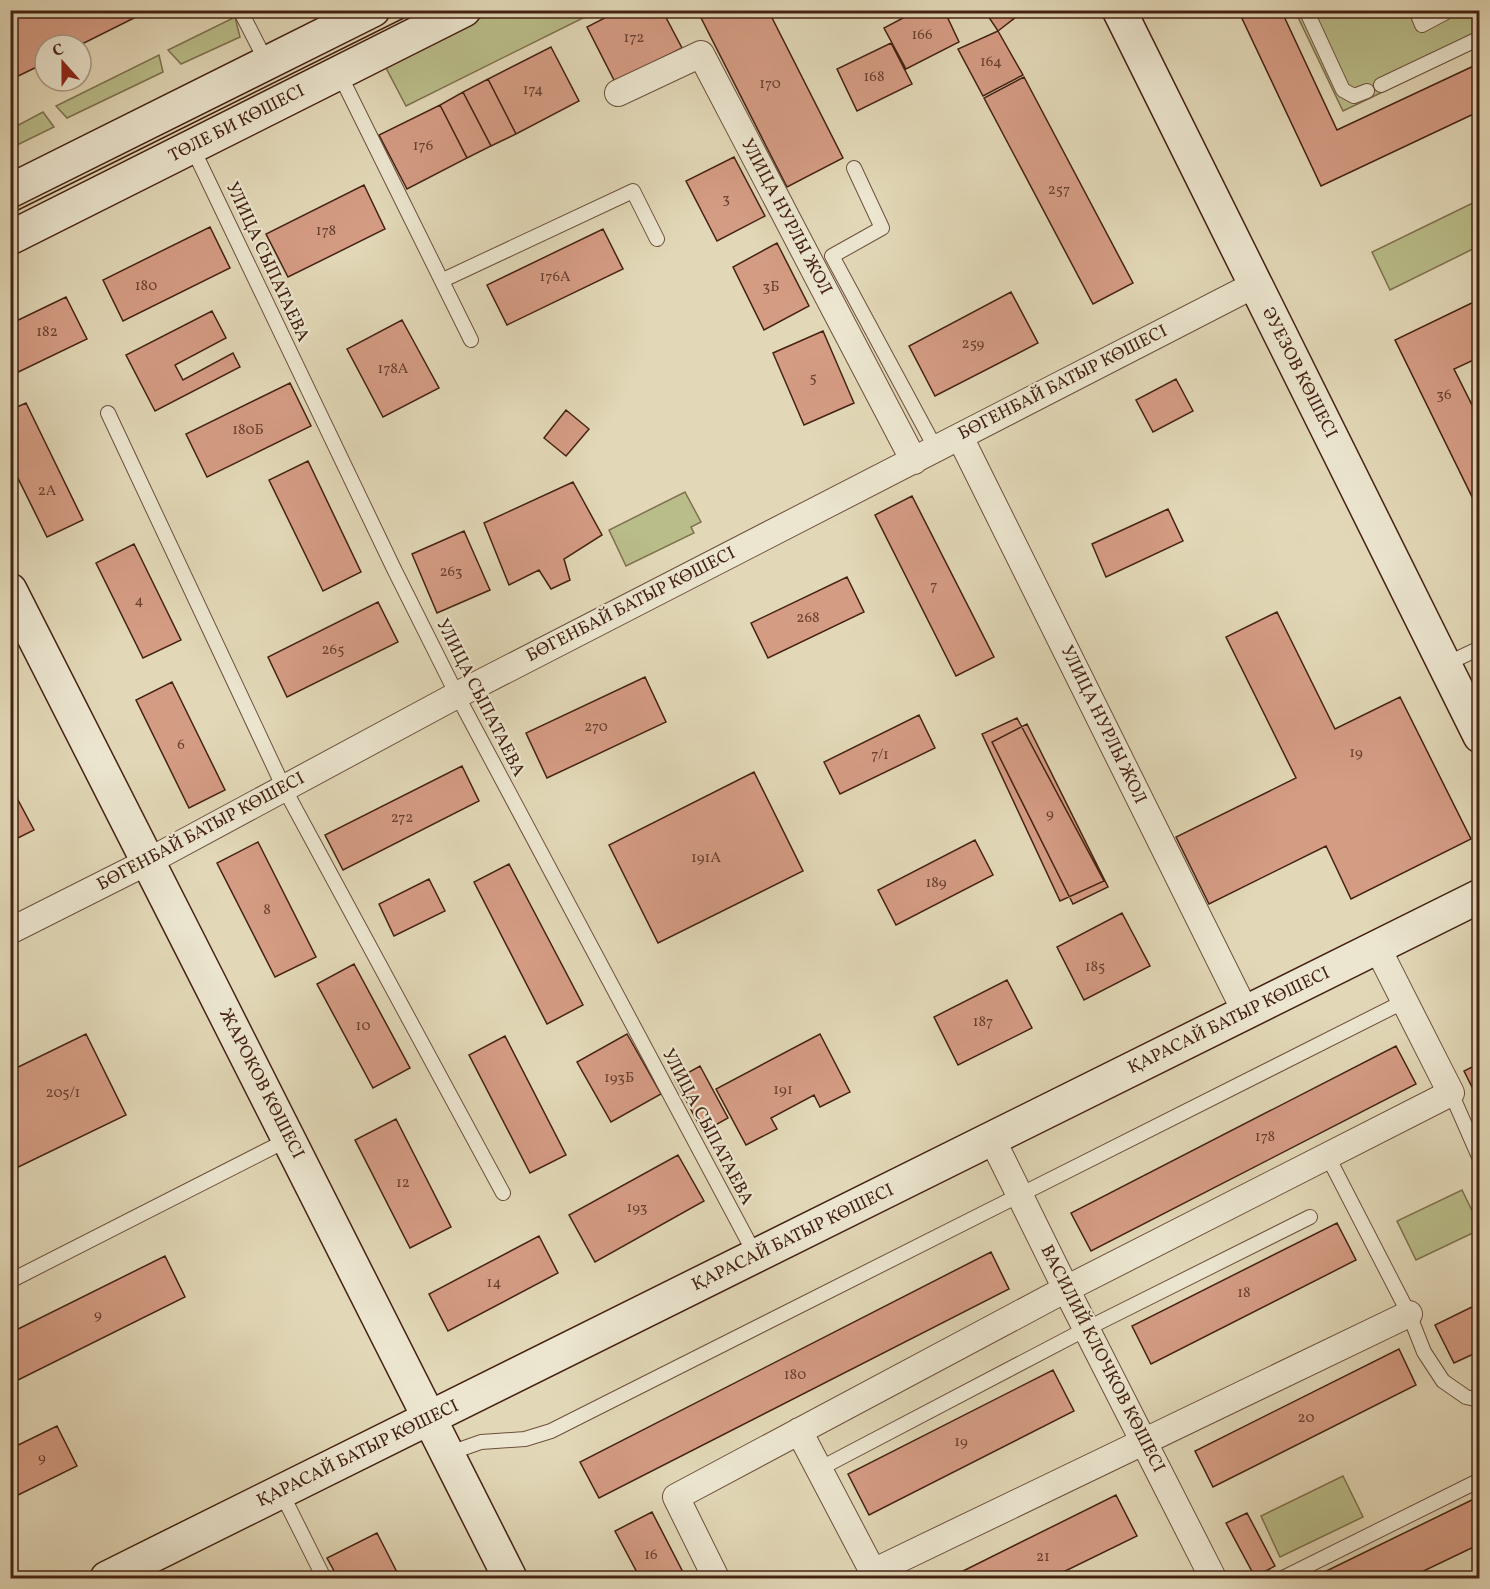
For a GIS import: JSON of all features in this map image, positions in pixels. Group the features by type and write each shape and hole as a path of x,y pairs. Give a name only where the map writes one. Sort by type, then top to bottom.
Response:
{"street":[{"path":"10,191 373,10"},
{"name":"ТӨЛЕ БИ КӨШЕСІ","path":"10,238 464,10"},
{"name":"ӘУЕЗОВ КӨШЕСІ","path":"1119,10 1479,736"},
{"name":"УЛИЦА НУРЛЫ ЖОЛ","path":"618,93 701,54 914,461"},
{"name":"БӨГЕНБАЙ БАТЫР КӨШЕСІ","path":"11,930 149,861 457,695 1254,285"},
{"name":"УЛИЦА НУРЛЫ ЖОЛ","path":"960,437 1246,1013"},
{"name":"ЖАРОКОВ КӨШЕСІ","path":"10,590 510,1578"},
{"name":"ҚАРАСАЙ БАТЫР КӨШЕСІ","path":"107,1578 1479,897"},
{"path":"716,1578 676,1497 1066,1289 1451,1093 1377,947"},
{"name":"ВАСИЛИЙ КЛОЧКОВ КӨШЕСІ","path":"993,1139 1212,1578"},
{"path":"799,1431 875,1575 1143,1442 1409,1314"}],"lane":[{"path":"240,10 267,63"},
{"path":"1306,10 1343,90 1354,96 1367,91"},
{"path":"1416,10 1422,24 1450,10"},
{"path":"1381,85 1479,38"},
{"path":"339,73 471,340"},
{"name":"УЛИЦА СЫПАТАЕВА","path":"192,147 394,570 457,695 756,1256"},
{"path":"854,168 882,228 832,256 936,449"},
{"path":"443,280 633,191 657,239"},
{"path":"108,413 284,788 503,1194"},
{"path":"1444,665 1479,648"},
{"path":"447,1454 481,1442 525,1439 551,1431 1405,1001"},
{"path":"1451,1093 1479,1159"},
{"path":"10,1281 289,1139"},
{"path":"1328,1157 1409,1314 1424,1352 1443,1381 1466,1397 1479,1400"},
{"path":"819,1469 1086,1329 1311,1217"},
{"path":"1282,1578 1479,1480"},
{"path":"281,1492 324,1578"}],"green space":[{"path":"494,11 597,11 406,106 385,66"},
{"path":"1295,11 1469,11 1479,30 1479,46 1343,111"},
{"path":"235,17 240,37 181,64 168,50"},
{"path":"159,55 163,72 67,118 56,106 82,93 93,93 93,88"},
{"path":"43,112 54,127 11,148 11,129"},
{"path":"1479,200 1479,246 1390,290 1372,252"},
{"path":"685,492 701,522 691,527 694,533 626,566 609,530"},
{"path":"1462,1190 1479,1225 1479,1230 1416,1260 1397,1221"},
{"path":"1343,1476 1363,1517 1280,1557 1261,1516"}],"building":[{"path":"10,10 150,10 93,38 93,33 33,33 33,69 10,80"},
{"path":"620,10 662,10 682,48 615,82 587,27"},
{"path":"697,10 768,10 843,158 787,187"},
{"path":"918,10 944,10 959,42 906,69 884,28"},
{"path":"984,10 1025,10 998,31"},
{"path":"1238,10 1281,10 1337,130 1480,63 1480,111 1321,186"},
{"path":"998,31 1023,75 983,96 958,49"},
{"path":"891,43 912,84 857,111 837,69"},
{"path":"551,47 579,101 516,134 488,79"},
{"path":"1024,77 1133,283 1093,304 984,98"},
{"path":"488,79 516,134 491,146 463,92"},
{"path":"463,92 491,146 467,158 440,105"},
{"path":"440,105 467,158 407,189 379,135"},
{"path":"734,157 765,216 717,241 686,181"},
{"path":"364,185 385,229 288,277 266,234"},
{"path":"210,227 230,268 123,321 103,280"},
{"path":"603,229 623,269 507,325 487,285"},
{"path":"777,243 809,306 764,330 733,267"},
{"path":"1011,292 1038,343 935,396 909,346"},
{"path":"66,297 87,339 10,376 10,324"},
{"path":"1480,299 1480,357 1454,369 1480,421 1479,511 1395,340"},
{"path":"212,311 226,338 175,365 183,380 233,353 240,367 155,411 126,355"},
{"path":"402,320 439,388 383,417 347,349"},
{"path":"823,331 854,403 804,425 773,353"},
{"path":"1176,379 1193,411 1153,432 1136,400"},
{"path":"290,383 311,426 207,477 186,434"},
{"path":"26,403 83,520 47,537 10,462 10,410"},
{"path":"566,410 589,429 566,456 544,438"},
{"path":"308,461 361,572 323,591 269,480"},
{"path":"573,482 602,535 564,559 570,580 551,589 539,570 509,585 484,523"},
{"path":"912,496 994,657 956,676 875,515"},
{"path":"1168,509 1183,541 1106,577 1092,544"},
{"path":"464,531 490,590 437,613 412,554"},
{"path":"134,544 181,640 143,658 96,563"},
{"path":"847,577 864,612 768,658 751,623"},
{"path":"378,602 398,642 287,697 268,657"},
{"path":"1277,612 1335,729 1400,697 1471,839 1351,899 1326,846 1209,904 1176,837 1296,778 1226,637"},
{"path":"645,677 666,722 547,778 526,733"},
{"path":"172,682 225,790 189,808 136,700"},
{"path":"919,715 935,748 840,794 824,762"},
{"path":"1017,718 1104,881 1060,901 982,734"},
{"path":"1027,724 1108,887 1073,904 992,742"},
{"path":"462,766 479,801 343,870 325,835"},
{"path":"754,772 803,871 658,943 609,845"},
{"path":"10,785 34,830 10,842"},
{"path":"975,840 993,875 896,925 878,890"},
{"path":"258,842 316,957 275,977 217,863"},
{"path":"509,864 583,1005 547,1024 474,882"},
{"path":"429,879 445,911 394,936 379,904"},
{"path":"1122,913 1150,966 1084,1000 1057,947"},
{"path":"354,964 410,1068 373,1088 317,984"},
{"path":"1007,980 1032,1028 958,1065 934,1017"},
{"path":"86,1034 126,1115 10,1171 10,1071"},
{"path":"627,1034 661,1094 611,1122 577,1062"},
{"path":"820,1034 850,1092 820,1107 814,1095 771,1118 777,1129 746,1145 716,1089"},
{"path":"505,1036 566,1155 530,1173 469,1055"},
{"path":"1396,1046 1416,1084 1091,1251 1071,1213"},
{"path":"1480,1063 1480,1103 1464,1071"},
{"path":"700,1066 728,1118 703,1132 675,1080"},
{"path":"396,1119 451,1227 410,1248 355,1140"},
{"path":"678,1155 704,1201 595,1262 569,1215"},
{"path":"1337,1223 1356,1260 1151,1364 1132,1326"},
{"path":"539,1236 558,1273 448,1331 429,1294"},
{"path":"991,1252 1009,1289 599,1498 580,1462"},
{"path":"165,1256 185,1297 10,1384 10,1333"},
{"path":"1480,1303 1480,1351 1454,1363 1435,1325"},
{"path":"1399,1349 1416,1385 1213,1487 1195,1451"},
{"path":"1053,1370 1074,1411 869,1515 848,1474"},
{"path":"57,1426 77,1466 10,1499 10,1449"},
{"path":"1116,1495 1137,1536 1051,1578 949,1578"},
{"path":"1480,1496 1480,1544 1409,1578 1312,1578"},
{"path":"652,1512 686,1578 640,1578 615,1531"},
{"path":"1247,1513 1275,1566 1255,1577 1226,1523"},
{"path":"377,1533 400,1578 338,1578 327,1558"}],"tram line":[{"path":"10,214 420,10"}]}
